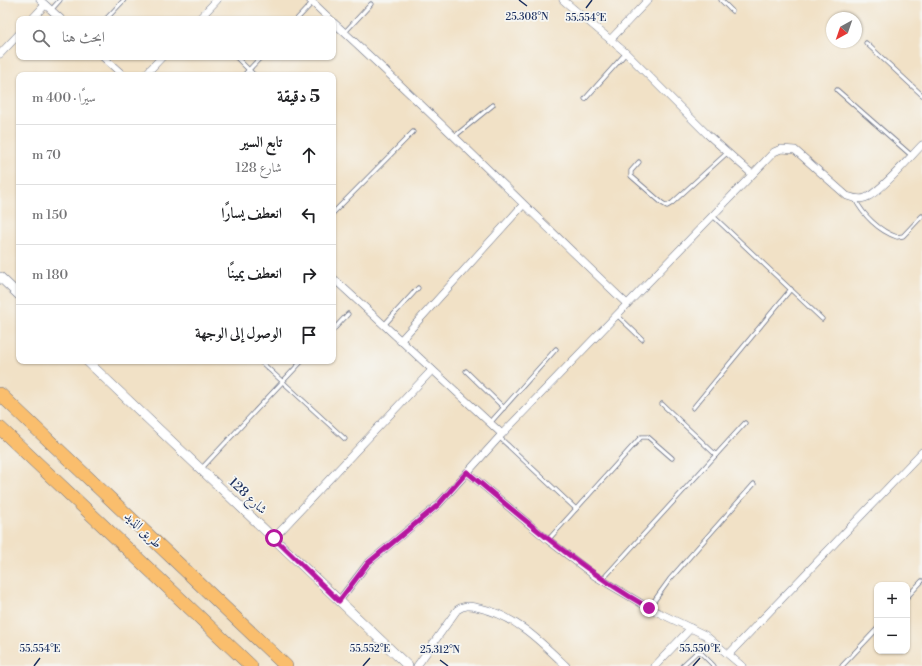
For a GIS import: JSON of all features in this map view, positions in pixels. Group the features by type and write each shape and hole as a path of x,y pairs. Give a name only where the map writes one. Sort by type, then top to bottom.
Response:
{"highway":[{"name":"طريق الذيد","path":"0,394 286,666"},
{"name":"طريق الذيد","path":"0,428 251,666"}],"street":[{"path":"202,16 217,0"},
{"path":"563,0 611,39 727,153 752,174"},
{"path":"611,39 648,0"},
{"path":"311,1 327,16"},
{"path":"35,16 46,5 58,16"},
{"path":"336,25 455,136 523,205 627,304"},
{"path":"0,54 16,37"},
{"path":"106,60 120,72"},
{"path":"148,72 159,60"},
{"path":"339,601 368,563 438,505 501,435 774,152 788,148 801,154 847,196 864,198 872,195 921,148"},
{"path":"400,341 523,205"},
{"path":"0,277 16,293"},
{"path":"336,281 490,423 501,435"},
{"name":"شارع 128","path":"90,364 408,666"},
{"path":"274,538 432,370"},
{"path":"729,654 922,452"},
{"path":"467,472 548,540 602,580 649,608 705,635 742,666"},
{"path":"417,666 457,610 465,606 484,609 513,621 538,639 566,666"},
{"path":"655,666 691,628"}],"lane":[{"path":"46,5 60,0"},
{"path":"109,16 124,0"},
{"path":"721,0 732,11"},
{"path":"299,16 311,1"},
{"path":"344,32 371,4"},
{"path":"866,43 922,95"},
{"path":"585,100 626,53"},
{"path":"239,60 249,70 258,60"},
{"path":"837,90 912,156"},
{"path":"455,136 493,105"},
{"path":"336,210 413,132"},
{"path":"639,162 631,171 632,176 667,206 672,204 727,153"},
{"path":"855,198 869,218 883,231 897,237 903,236 922,216"},
{"path":"712,215 822,319"},
{"path":"384,326 418,288"},
{"path":"693,408 791,289"},
{"path":"336,327 348,314"},
{"path":"617,314 642,339"},
{"path":"490,423 556,349"},
{"path":"263,364 345,439"},
{"path":"201,470 299,364"},
{"path":"466,371 504,408"},
{"path":"662,404 716,455"},
{"path":"602,580 745,423"},
{"path":"501,435 576,509"},
{"path":"548,540 641,437 648,437 672,458"},
{"path":"649,608 670,580 754,484"},
{"path":"910,594 922,581"},
{"path":"842,666 874,632"},
{"path":"682,666 696,652 701,654 714,666"}],"route":[{"path":"274,538 339,601 368,563 385,547 438,505 467,472 548,540 595,576 649,608"}]}
